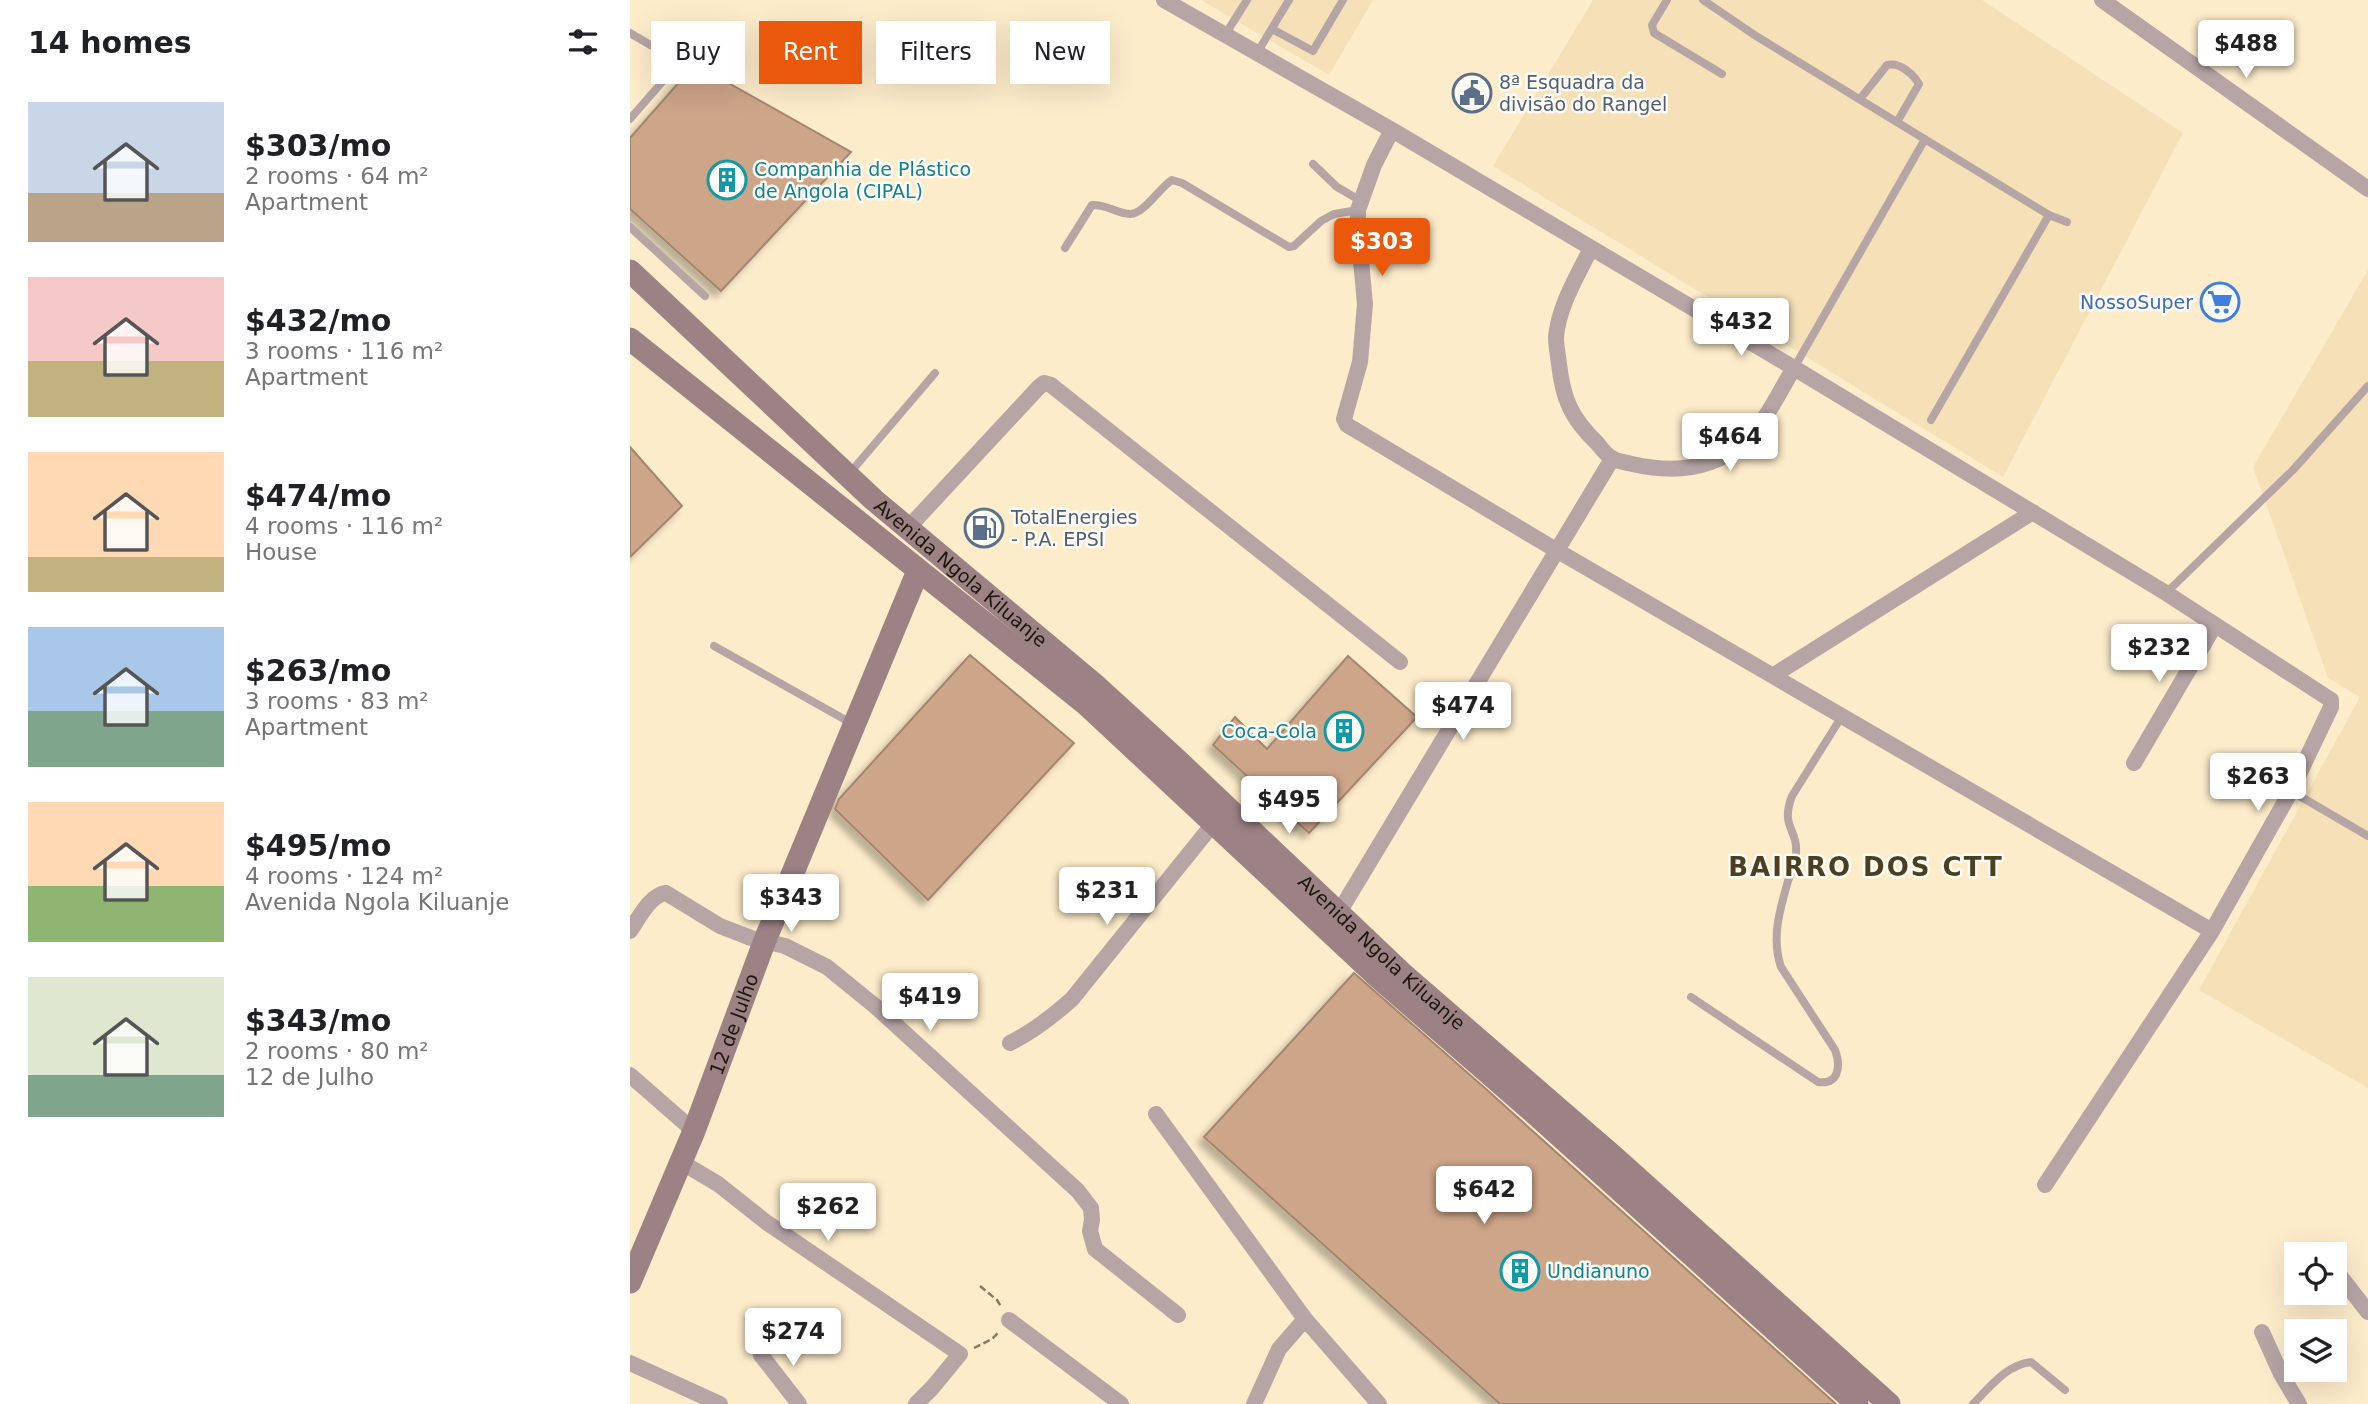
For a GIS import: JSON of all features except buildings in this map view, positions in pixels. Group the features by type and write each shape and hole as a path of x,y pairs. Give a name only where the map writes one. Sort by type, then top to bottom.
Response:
{"main road":[{"name":"Avenida Ngola Kiluanje","path":"630,271 847,475 1094,684 1405,976 1721,1252 1889,1404"},
{"path":"630,285 645,290 660,300"},
{"name":"Avenida Ngola Kiluanje","path":"633,340 1087,705 1377,976 1857,1404"},
{"name":"12 de Julho","path":"630,1282 694,1131 765,940 918,571"}],"street":[{"path":"1164,0 1392,130 1794,368 2166,593 2331,700 2331,707 2291,791 2212,931 2045,1185"},
{"path":"2102,0 2368,189"},
{"path":"1392,130 1374,165 1360,205 1358,229 1365,304 1360,362 1343,419 1347,425 1556,550 2212,931"},
{"path":"1591,248 1561,309 1556,339 1562,393 1571,414 1612,459 1646,467 1680,470 1704,465 1726,455 1744,443 1759,425 1794,368"},
{"path":"908,528 1044,383 1051,385 1400,662"},
{"path":"1338,914 1612,459"},
{"path":"1774,675 2033,512"},
{"path":"2134,763 2215,625"},
{"path":"1010,1043 1052,1018 1072,999 1213,824"},
{"path":"630,929 653,899 666,893 720,926 807,955 827,967 875,1006 1077,1191 1091,1208 1090,1231 1095,1248 1178,1315"},
{"path":"630,1075 694,1131"},
{"path":"1156,1114 1305,1319 1379,1404"},
{"path":"681,1162 700,1171 785,1235 960,1354 933,1388 916,1404"},
{"path":"2347,1285 2368,1312"},
{"path":"1254,1404 1279,1349 1305,1319"},
{"path":"1009,1320 1121,1404"},
{"path":"2262,1332 2281,1374 2299,1404"},
{"path":"761,1355 799,1404"},
{"path":"630,1363 720,1404"}],"lane":[{"path":"1226,35 1247,0"},
{"path":"1257,53 1289,0"},
{"path":"1272,29 1313,51 1343,0"},
{"path":"1667,0 1652,25 1654,33 1722,74"},
{"path":"1703,0 1755,36 2049,215 2067,222"},
{"path":"630,33 664,53 671,65 670,73 630,119"},
{"path":"1860,99 1887,65 1901,66 1920,84 1897,122"},
{"path":"1794,368 1925,139"},
{"path":"1313,164 1360,205"},
{"path":"1065,248 1092,205 1103,205 1131,214 1141,211 1165,184 1172,180 1182,183 1289,247 1306,237 1321,221 1360,205"},
{"path":"1931,420 2049,215"},
{"path":"630,227 705,296"},
{"path":"847,475 935,373"},
{"path":"2166,593 2292,470 2368,386"},
{"path":"714,646 854,725"},
{"path":"1692,997 1818,1082 1826,1084 1832,1081 1838,1072 1839,1061 1835,1050 1781,967 1776,941 1778,922 1796,856 1795,840 1786,820 1787,809 1792,796 1843,715"},
{"path":"2291,791 2368,836"},
{"path":"1973,1404 2003,1374 2019,1364 2031,1362 2065,1390"}],"path":[{"path":"960,1354 992,1339 1009,1320 997,1300 980,1286"}],"shaded area":[{"path":"1201,0 1373,0 1329,75"},
{"path":"1593,0 1982,0 2183,133 2003,477 1493,166"},
{"path":"2368,270 2368,1088 2199,990 2360,697 2328,678 2253,467"}],"place":[{"name":"8ª Esquadra da divisão do Rangel","path":"1472,93"},
{"name":"Companhia de Plástico de Angola (CIPAL)","path":"727,180"},
{"name":"NossoSuper","path":"2220,302"},
{"name":"TotalEnergies - P.A. EPSI","path":"984,528"},
{"name":"Coca-Cola","path":"1344,731"},
{"name":"Undianuno","path":"1520,1271"}],"district":[{"name":"BAIRRO DOS CTT","path":"1866,867"}]}
